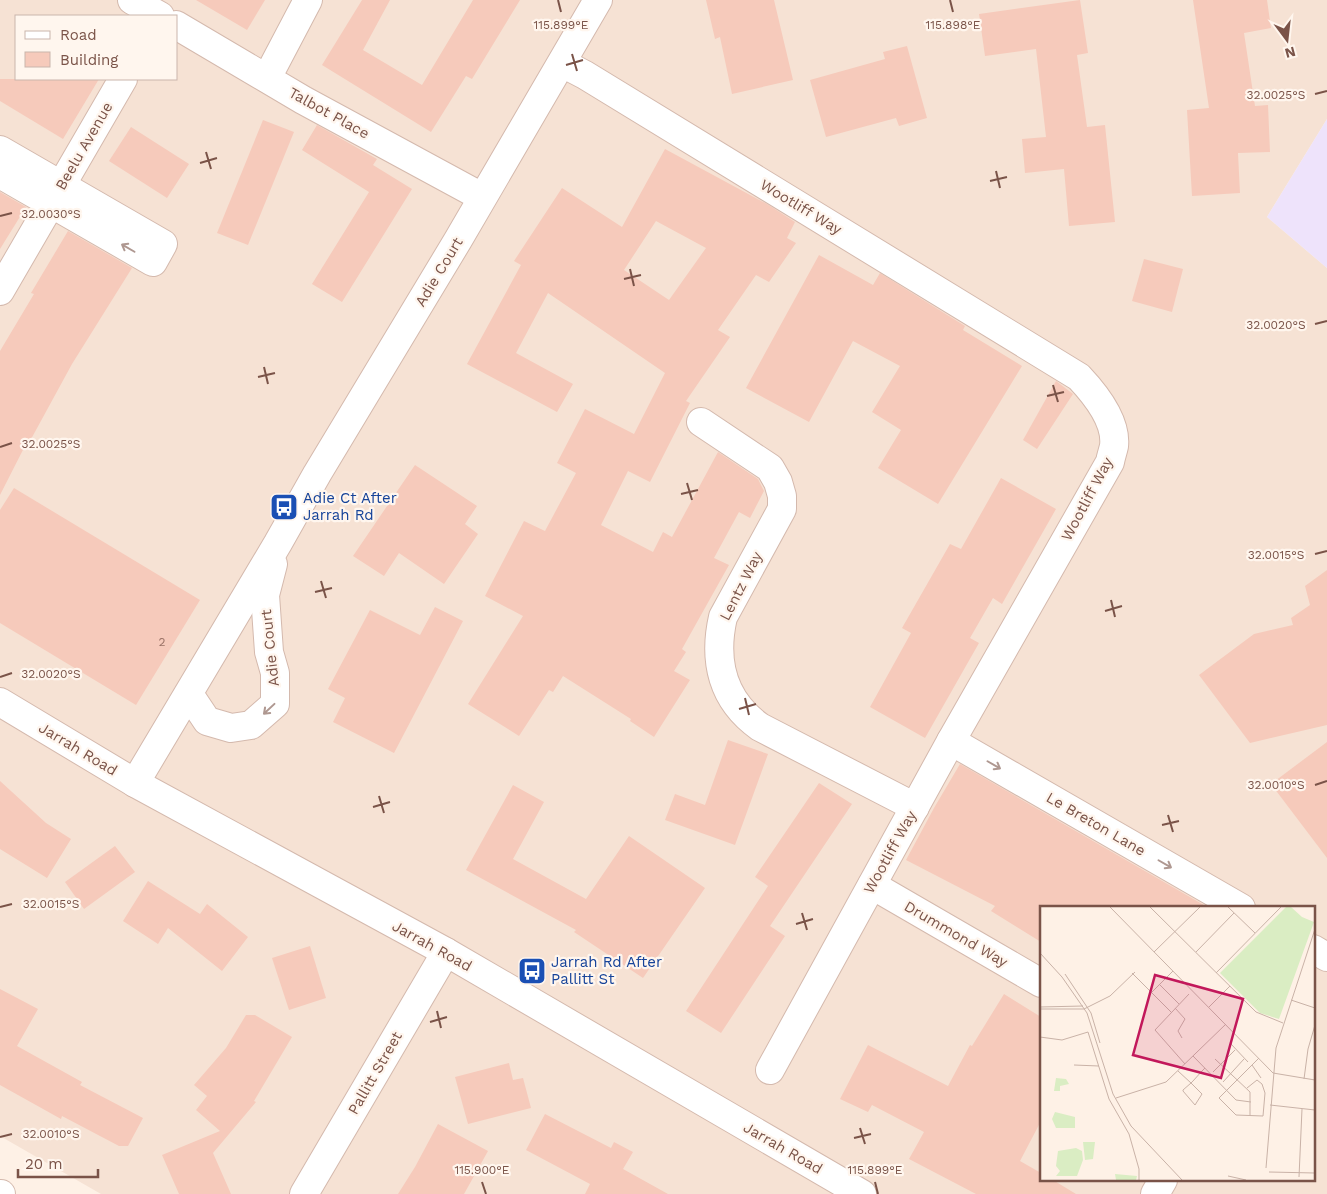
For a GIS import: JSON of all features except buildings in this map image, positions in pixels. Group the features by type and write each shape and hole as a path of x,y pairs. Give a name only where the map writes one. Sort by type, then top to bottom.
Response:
{"street":[{"path":"132,0 158,15"},
{"path":"266,78 308,0"},
{"name":"Adie Court","path":"135,783 598,0"},
{"name":"Talbot Place","path":"178,26 303,100 482,197"},
{"name":"Wootliff Way","path":"562,63 593,80 1079,377 1093,392 1112,427 1114,444 1110,462 951,741 770,1070"},
{"name":"Beelu Avenue","path":"0,291 122,80"},
{"path":"0,150 56,195"},
{"path":"0,174 56,195"},
{"name":"Lentz Way","path":"701,422 770,468 778,482 782,496 782,510 723,617 718,636 719,662 725,683 734,701 745,717 760,727 915,807"},
{"name":"Adie Court","path":"189,694 207,720 230,728 251,725 275,704 275,673 269,652 266,595 278,543"},
{"name":"Jarrah Road","path":"0,702 135,783 446,952 862,1194"},
{"name":"Le Breton Lane","path":"951,741 1238,906"},
{"name":"Drummond Way","path":"872,885 1040,982"},
{"path":"1314,950 1327,957"},
{"name":"Pallitt Street","path":"304,1194 446,952"},
{"path":"1154,1194 1162,1182"}],"shaded area":[{"path":"0,0 1327,0 1327,119 1267,217 1327,268 1327,1194 101,1194 0,1136"},
{"path":"1327,119 1327,268 1267,217"}],"place":[{"name":"Adie Ct After Jarrah Rd","path":"284,507"},
{"name":"Jarrah Rd After Pallitt St","path":"532,971"}]}
